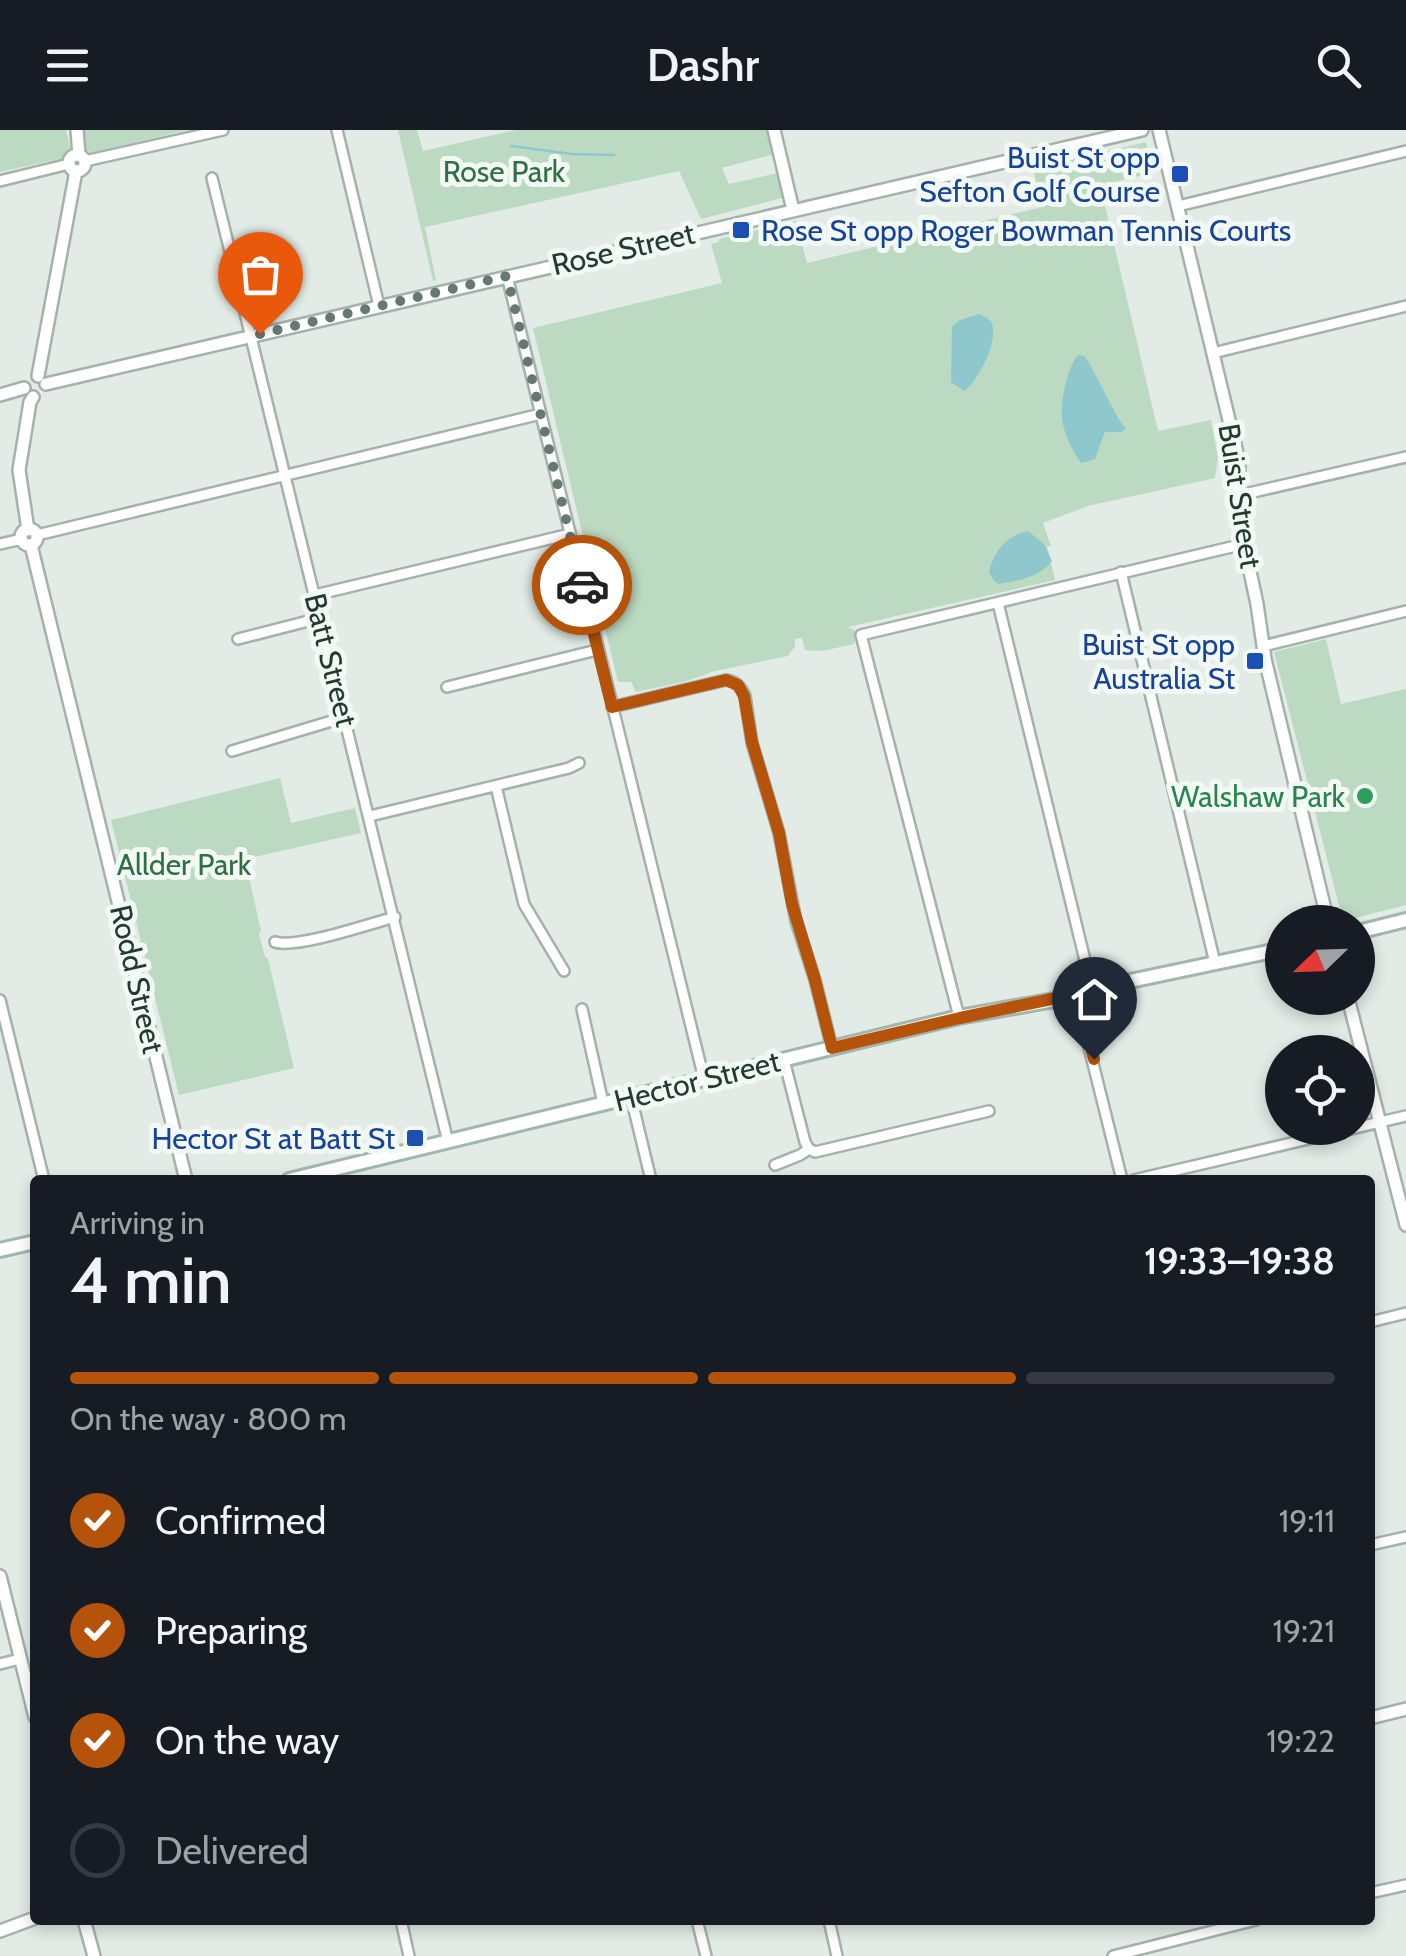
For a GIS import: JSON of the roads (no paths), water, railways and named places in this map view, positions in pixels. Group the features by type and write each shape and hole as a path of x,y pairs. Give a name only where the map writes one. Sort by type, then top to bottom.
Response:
{"main road":[{"path":"1375,928 1406,920"},
{"name":"Hector Street","path":"340,1173 448,1142 832,1048 1265,953"},
{"path":"0,1250 30,1243"}],"street":[{"path":"0,395 43,394 42,380 77,163 77,130"},
{"path":"0,181 223,130"},
{"path":"337,130 379,306"},
{"path":"774,130 792,210"},
{"name":"Rose Street","path":"42,380 250,337 1142,130"},
{"name":"Buist Street","path":"1159,130 1239,464 1236,496 1263,646 1324,905"},
{"path":"1178,206 1406,151"},
{"name":"Batt Street","path":"212,178 448,1142"},
{"path":"507,276 704,1079"},
{"path":"1213,353 1406,306"},
{"path":"29,393 24,383 28,378 42,380"},
{"name":"Rodd Street","path":"29,393 18,470 29,537 185,1175"},
{"path":"0,544 541,414"},
{"path":"1236,496 1406,457"},
{"path":"315,595 570,534"},
{"path":"960,1018 861,635 1244,544"},
{"path":"1121,572 1215,963"},
{"path":"998,604 1092,988"},
{"path":"1263,646 1406,612"},
{"path":"238,638 320,618"},
{"path":"447,687 598,650"},
{"path":"612,707 726,680 741,688 755,756 779,833 796,920 832,1048"},
{"path":"232,751 345,717"},
{"path":"370,816 579,763"},
{"path":"496,786 524,904 564,972"},
{"path":"275,942 281,945 307,940 394,918"},
{"path":"1076,994 1121,1175"},
{"path":"0,1000 43,1175"},
{"path":"582,1009 604,1104"},
{"path":"1353,1015 1406,1225"},
{"path":"784,1060 805,1142 808,1148 820,1152 989,1111"},
{"path":"631,1097 650,1175"},
{"path":"1155,1175 1406,1116"},
{"path":"775,1164 808,1148"},
{"path":"1375,1321 1406,1313"},
{"path":"1375,1544 1406,1537"},
{"path":"0,1576 30,1698"},
{"path":"0,1664 20,1659"},
{"path":"1375,1717 1406,1709"},
{"path":"1375,1893 1406,1885"},
{"path":"0,1931 30,1920"},
{"path":"85,1925 94,1956"},
{"path":"401,1925 409,1956"},
{"path":"698,1925 706,1956"},
{"path":"829,1925 837,1956"},
{"path":"1113,1956 1236,1925"}],"water":[{"path":"979,314 991,322 992,341 980,371 964,391 951,382 952,327"},
{"path":"1078,355 1088,361 1126,429 1105,432 1095,459 1081,463 1066,435 1062,411 1068,375"},
{"path":"1028,531 1044,544 1052,561 1028,577 999,584 994,581 989,572 998,551 1014,536"}],"waterway":[{"path":"511,146 614,155"}],"place":[{"name":"Buist St opp Sefton Golf Course","path":"1180,174"},
{"name":"Rose St opp Roger Bowman Tennis Courts","path":"741,230"},
{"name":"Buist St opp Australia St","path":"1255,661"},
{"name":"Walshaw Park","path":"1365,796"},
{"name":"Hector St at Batt St","path":"415,1138"}],"park label":[{"name":"Rose Park","path":"504,171"},
{"name":"Allder Park","path":"184,864"}]}
